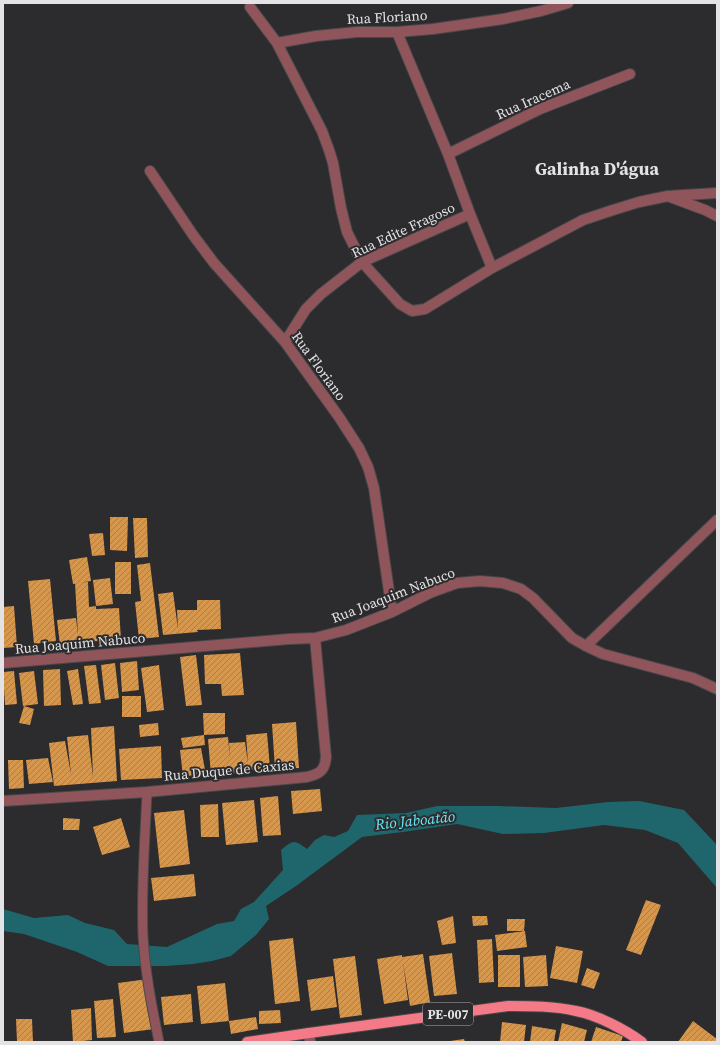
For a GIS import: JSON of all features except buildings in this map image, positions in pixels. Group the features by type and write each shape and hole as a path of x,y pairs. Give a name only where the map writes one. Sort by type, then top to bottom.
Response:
{"main road":[{"name":"PE-007","path":"247,1042 310,1037 508,1006 539,1006 576,1011 600,1019 630,1038 642,1042"}],"street":[{"name":"Rua Floriano","path":"277,43 316,36 357,32 397,32 433,29 502,19 541,11 568,3"},
{"path":"250,7 277,43 322,131 333,163 347,232 362,262 400,304 412,311 425,309 492,268 583,220 639,202 668,196 717,193"},
{"path":"397,32 448,154 492,268"},
{"name":"Rua Iracema","path":"448,154 540,109 630,74"},
{"name":"Rua Floriano","path":"150,171 192,235 214,263 285,342 359,448 368,467 374,488 392,612"},
{"path":"668,196 717,216"},
{"name":"Rua Edite Fragoso","path":"285,342 306,310 321,294 362,262 470,214"},
{"path":"586,646 717,520"},
{"name":"Rua Joaquim Nabuco","path":"3,663 315,638 346,630 392,612 432,592 457,583 480,581 503,583 521,589 533,598 572,638 603,654 693,678 717,688"},
{"name":"Rua Duque de Caxias","path":"3,801 147,792 315,775 325,764 326,757 315,638"}],"lane":[{"path":"147,792 142,899 143,937 159,1042"}],"water":[{"name":"Rio Jaboatão","path":"639,801 684,810 717,845 717,888 678,843 645,830 604,825 544,833 503,834 457,824 362,837 296,886 266,906 269,919 256,935 231,956 212,961 165,966 108,966 77,952 24,934 3,931 3,909 34,918 68,915 85,923 114,930 127,944 167,947 217,924 234,921 241,909 254,902 283,870 281,850 288,844 294,842 307,849 315,840 324,835 334,837 348,831 357,815 406,813 437,806 556,808 608,802"}],"district":[{"name":"Galinha D'água","path":"597,168"}]}
